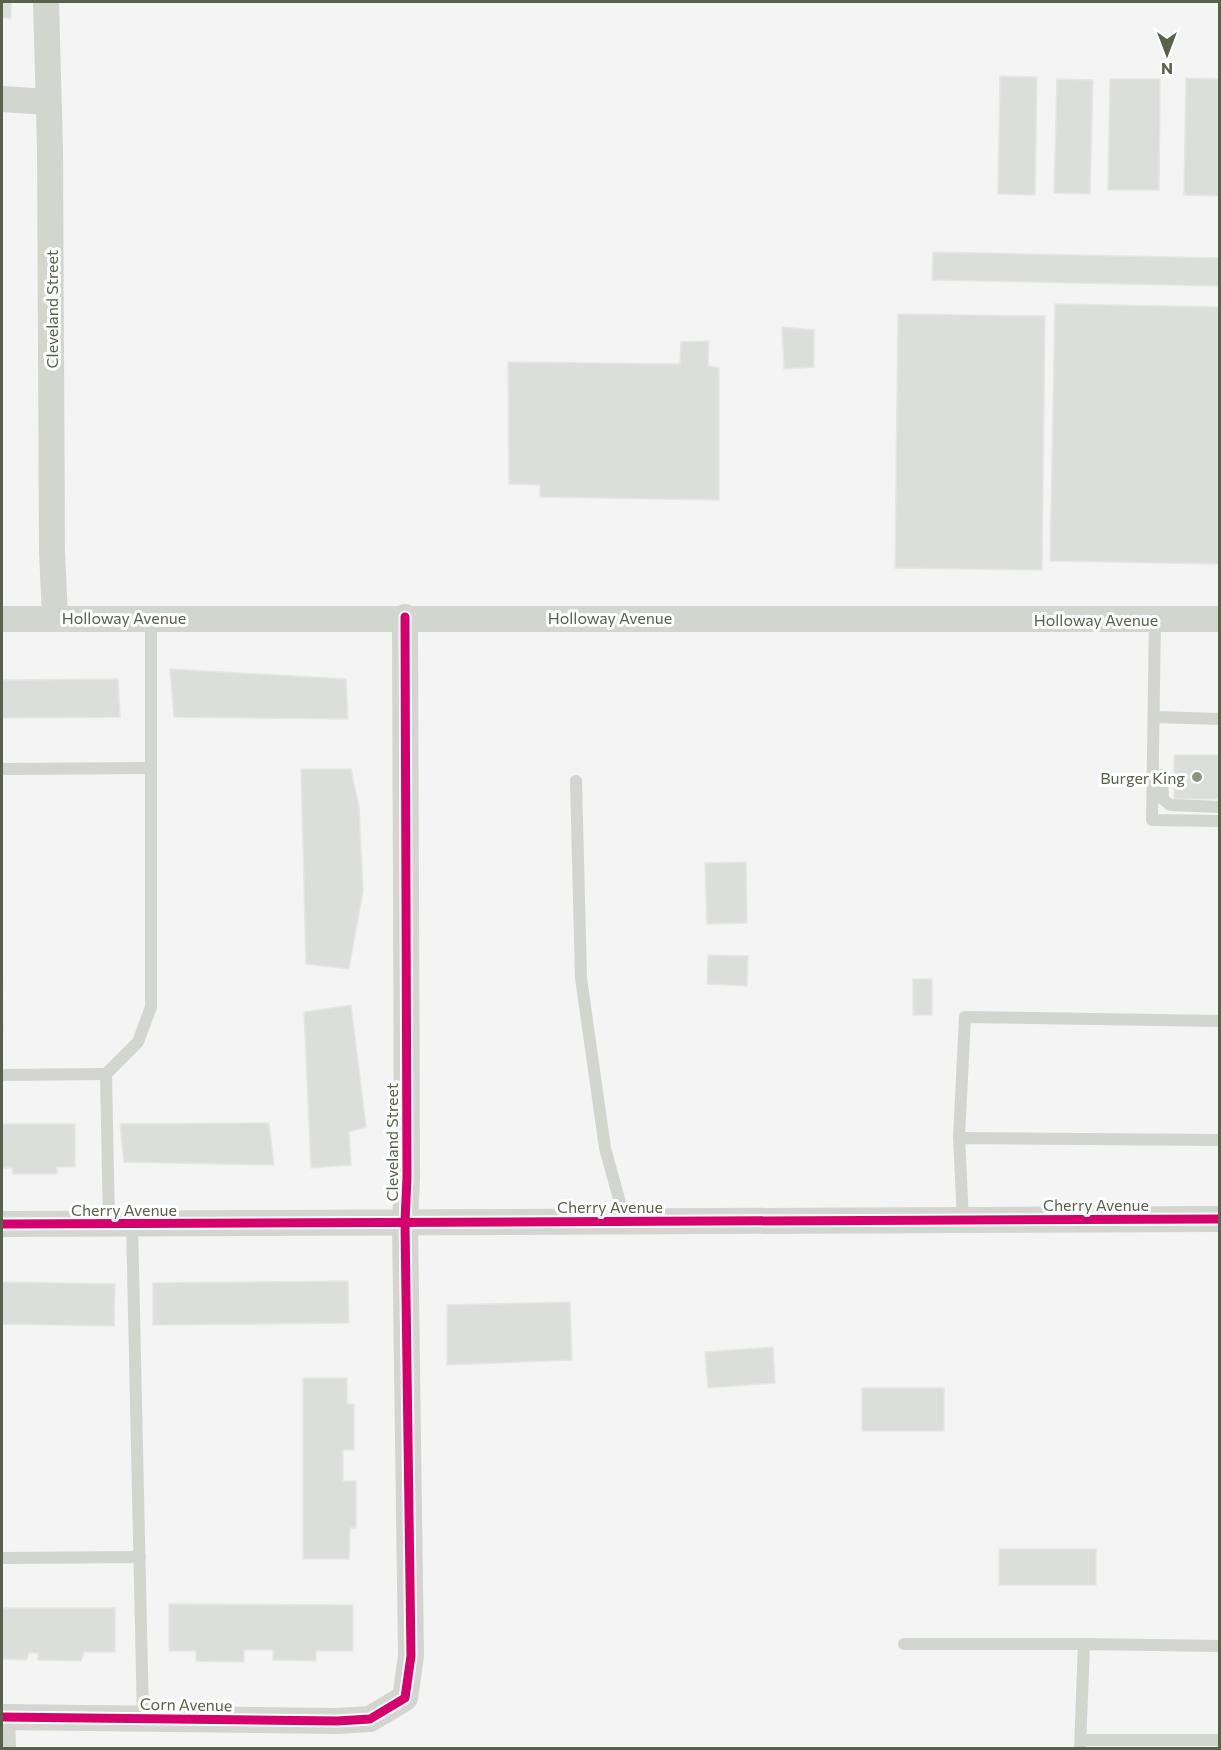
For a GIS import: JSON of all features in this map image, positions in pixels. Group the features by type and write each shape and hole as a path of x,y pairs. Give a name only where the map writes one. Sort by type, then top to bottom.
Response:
{"street":[{"name":"Cleveland Street","path":"46,2 52,551 55,617"},
{"path":"2,99 48,102"},
{"name":"Cleveland Street","path":"370,1719 405,1698 411,1656 405,1222 407,1165 405,617"},
{"name":"Holloway Avenue","path":"2,619 405,617 1220,620"},
{"name":"Cherry Avenue","path":"2,1224 1220,1219"},
{"path":"2,1717 3,1749"},
{"name":"Corn Avenue","path":"2,1717 370,1719"}],"lane":[{"path":"2,1075 106,1074 138,1042 151,1006 151,617"},
{"path":"1155,619 1155,752 1152,820 1220,821"},
{"path":"1154,717 1220,719"},
{"path":"1155,752 1162,769 1164,799 1170,805 1220,807"},
{"path":"2,769 151,768"},
{"path":"576,781 581,978 605,1148 625,1221"},
{"path":"963,1220 959,1138 965,1017 1220,1021"},
{"path":"106,1074 121,1224 140,1557 143,1718"},
{"path":"959,1138 1220,1140"},
{"path":"2,1558 140,1557"},
{"path":"904,1644 1220,1646"},
{"path":"1084,1644 1081,1744 1220,1740"}],"building":[{"path":"2,2 11,2 11,18 2,18"},
{"path":"1000,76 1037,77 1035,195 998,194"},
{"path":"1186,78 1220,79 1220,196 1184,195"},
{"path":"1057,79 1093,80 1090,194 1054,193"},
{"path":"1110,79 1160,79 1159,190 1108,190"},
{"path":"933,252 1220,258 1220,286 932,280"},
{"path":"1055,304 1220,307 1220,564 1050,561"},
{"path":"898,314 1045,316 1042,570 895,568"},
{"path":"782,327 814,330 814,367 784,369"},
{"path":"709,341 708,366 719,368 719,500 540,497 540,485 509,484 508,362 680,364 681,342"},
{"path":"170,669 346,679 348,719 174,717"},
{"path":"118,679 120,717 2,718 2,680"},
{"name":"Burger King","path":"1174,755 1220,755 1220,799 1174,799"},
{"path":"301,769 351,769 359,807 363,891 349,969 306,964"},
{"path":"746,862 747,923 707,924 705,863"},
{"path":"708,955 748,956 747,986 707,984"},
{"path":"2,956 3,1032 2,1032"},
{"path":"913,979 932,979 932,1015 913,1015"},
{"path":"351,1005 366,1127 349,1132 351,1165 311,1168 304,1012"},
{"path":"269,1123 274,1165 124,1162 120,1124"},
{"path":"2,1124 75,1124 75,1167 57,1167 57,1174 13,1174 12,1168 2,1168"},
{"path":"348,1281 349,1323 153,1325 153,1283"},
{"path":"2,1282 115,1284 114,1326 2,1324"},
{"path":"570,1302 572,1360 447,1365 447,1305"},
{"path":"773,1347 775,1383 708,1388 705,1352"},
{"path":"303,1378 347,1378 347,1404 354,1404 354,1450 343,1450 343,1481 356,1481 356,1528 350,1528 349,1559 303,1559"},
{"path":"862,1388 944,1388 944,1431 862,1431"},
{"path":"999,1549 1096,1549 1096,1585 999,1585"},
{"path":"169,1604 353,1605 353,1651 316,1651 316,1661 273,1660 273,1650 244,1650 244,1662 196,1661 196,1651 169,1651"},
{"path":"2,1608 115,1608 115,1652 84,1652 81,1661 38,1660 38,1653 29,1653 26,1660 2,1659"}],"cycle path":[{"path":"2,1717 337,1721 370,1719 405,1698 411,1656 405,1222 407,1177 405,617"},
{"path":"2,1224 1220,1219"}],"place":[{"name":"Burger King","path":"1197,777"}]}
